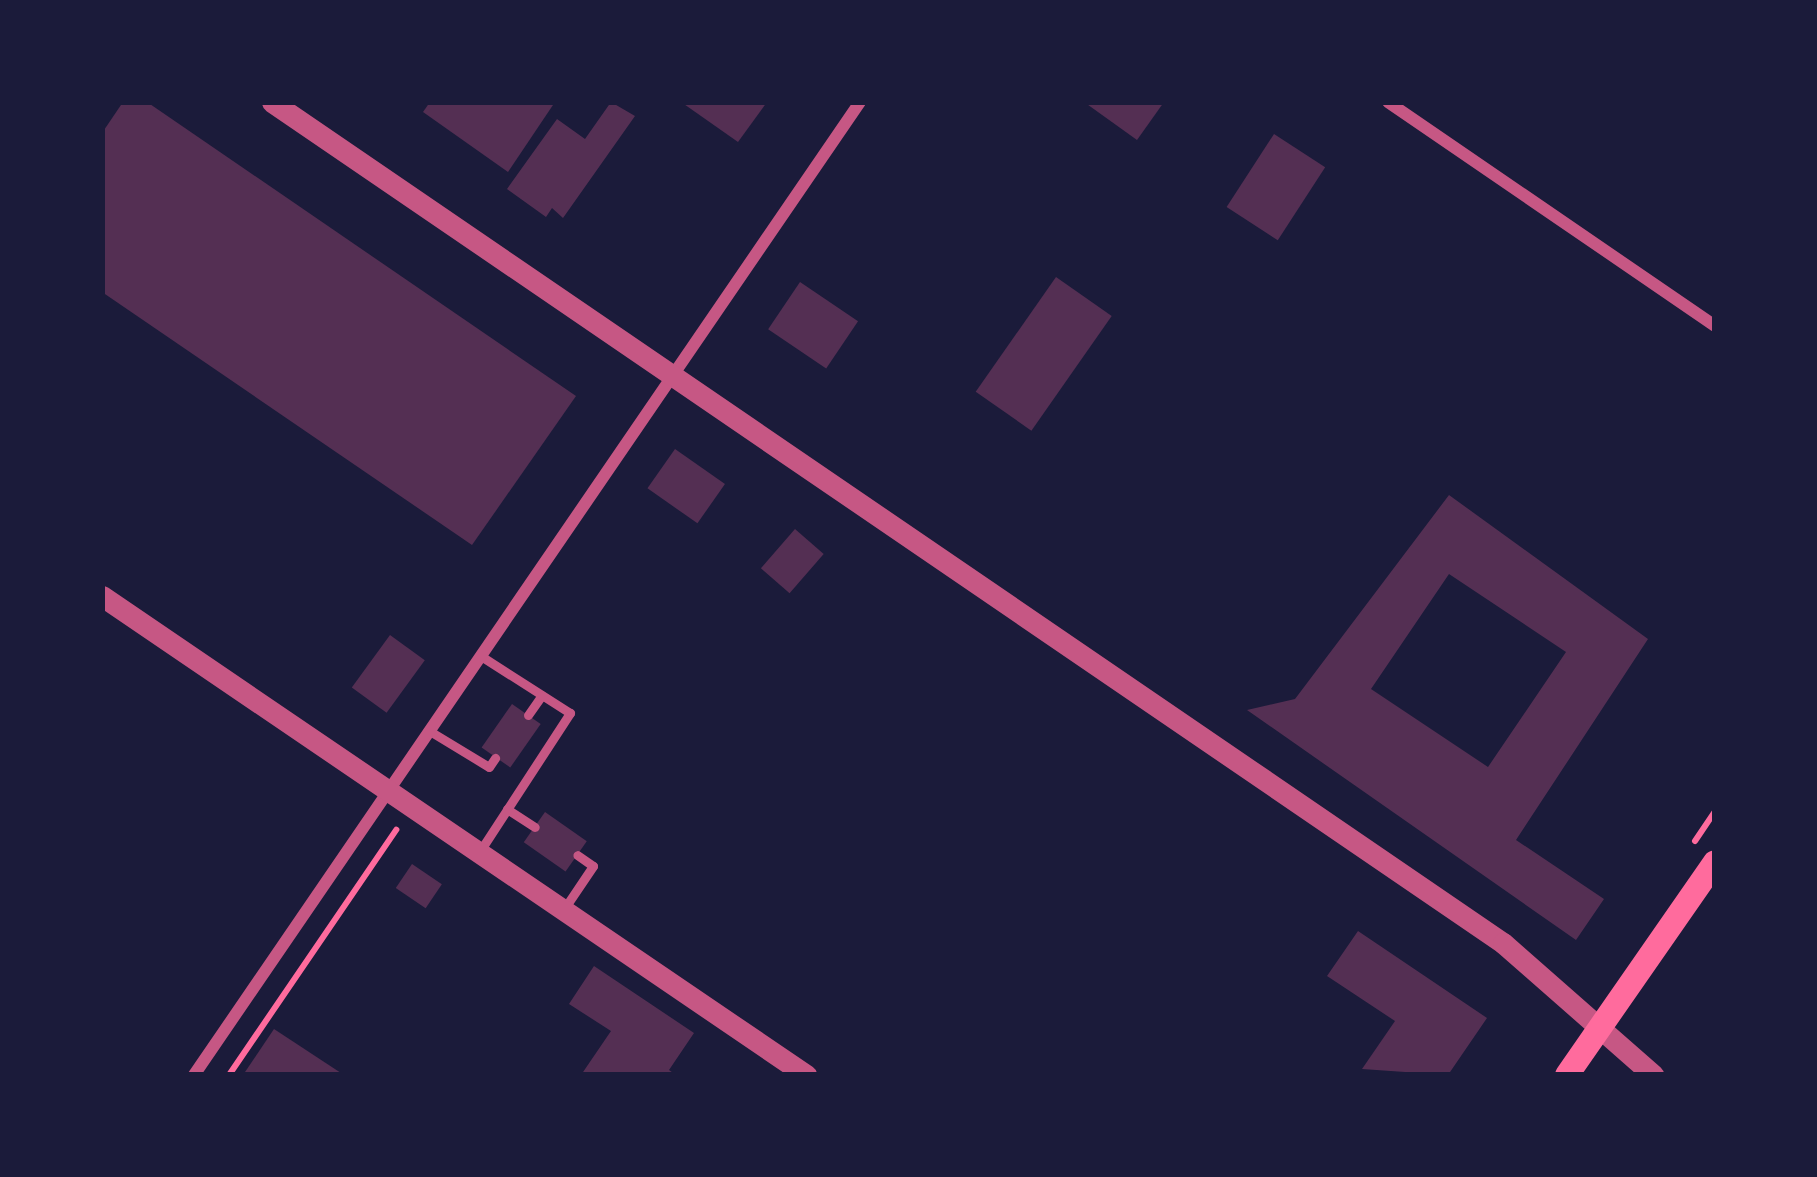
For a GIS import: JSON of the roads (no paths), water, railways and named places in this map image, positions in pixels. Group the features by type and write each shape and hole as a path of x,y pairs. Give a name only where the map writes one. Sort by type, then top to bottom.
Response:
{"main road":[{"path":"1567,1075 1715,862"}],"street":[{"path":"272,102 1503,943 1653,1075"},
{"path":"194,1075 860,102"},
{"path":"1388,102 1715,326"},
{"path":"102,596 806,1075"}],"lane":[{"path":"478,852 570,713 481,656"},
{"path":"528,715 542,695"},
{"path":"428,730 492,762"},
{"path":"507,809 535,827"},
{"path":"564,909 593,866 577,855"}]}
